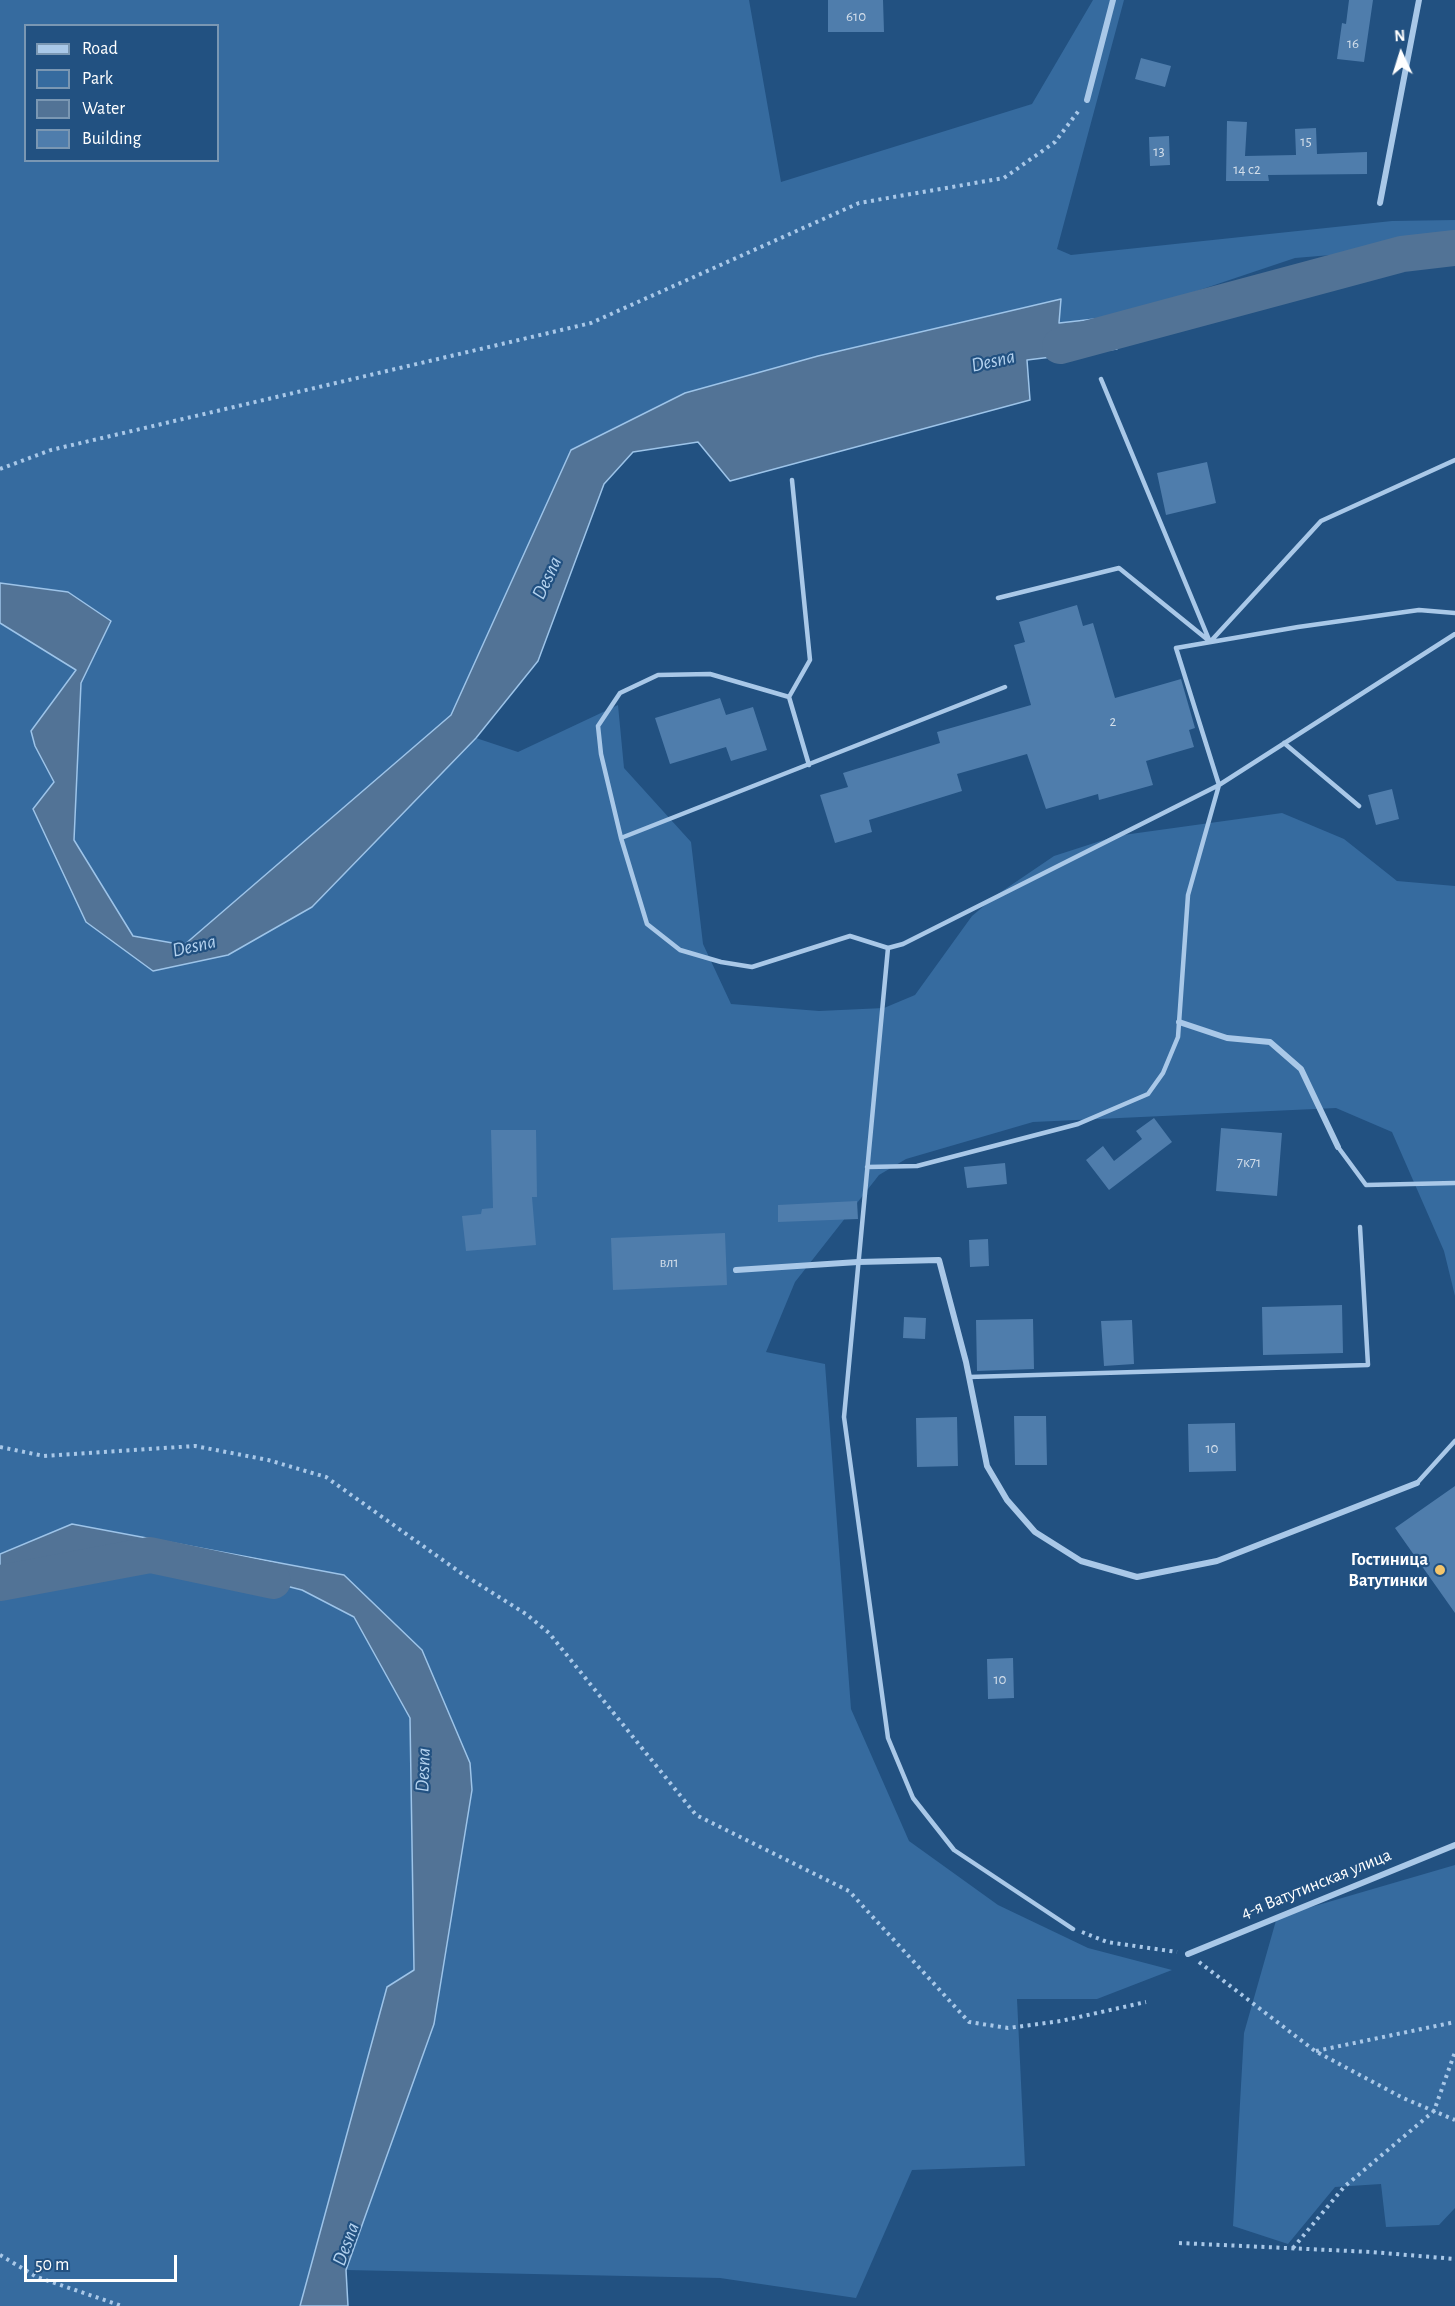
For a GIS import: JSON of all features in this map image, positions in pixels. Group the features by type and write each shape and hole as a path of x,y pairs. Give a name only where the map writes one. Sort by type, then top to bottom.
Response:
{"street":[{"path":"1087,100 1113,0"},
{"path":"1380,203 1419,0"},
{"path":"1179,1022 1227,1038 1270,1042 1301,1069 1338,1147"},
{"path":"736,1270 858,1262 939,1260 969,1377 987,1466 1007,1500 1035,1532 1081,1561 1137,1577 1216,1561 1417,1483"},
{"name":"4-я Ватутинская улица","path":"1188,1954 1455,1845"}],"lane":[{"path":"1101,379 1210,642"},
{"path":"1210,642 1321,521 1455,460"},
{"path":"792,480 810,660 789,697 809,765"},
{"path":"998,598 1119,568 1210,642"},
{"path":"867,1167 917,1166 1078,1124 1148,1094 1163,1072 1178,1037 1188,895 1219,785 1176,648 1298,627 1419,610 1455,613"},
{"path":"789,697 710,674 658,675 620,693 598,726 601,754 621,838 647,924 680,950 721,962 752,967 850,936 888,948 903,944 1219,785 1455,634"},
{"path":"621,838 1005,687"},
{"path":"1284,743 1359,806"},
{"path":"888,948 844,1417 888,1738 913,1798 954,1850 1073,1929"},
{"path":"1338,1147 1366,1185 1455,1183"},
{"path":"969,1377 1368,1365 1360,1227"},
{"path":"1417,1483 1455,1441"}],"path":[{"path":"0,469 51,450 591,323 860,203 1004,178 1055,142 1087,100"},
{"path":"0,1447 44,1456 195,1446 268,1460 326,1477 461,1573 526,1614 549,1633 696,1815 849,1891 969,2022 1008,2028 1061,2021 1146,2002"},
{"path":"1073,1929 1107,1942 1188,1954 1315,2051 1455,2121"},
{"path":"1315,2051 1455,2022"},
{"path":"1293,2248 1344,2187 1434,2111 1455,2052"},
{"path":"1179,2243 1455,2259"},
{"path":"0,2255 38,2277 122,2306"}],"green space":[{"path":"0,0 749,0 781,182 1032,104 1093,0 1124,0 1057,249 1071,255 1392,221 1455,220 1455,235 1367,252 1295,258 1137,311 1059,323 1060,299 818,356 685,393 571,450 451,715 184,945 133,936 74,840 81,683 111,621 68,592 0,583"},
{"path":"0,623 76,670 31,731 35,746 54,782 34,809 153,971 312,907 476,738 518,752 618,705 624,768 691,842 703,944 731,1004 819,1011 884,1008 915,995 972,916 998,894 1054,856 1116,836 1282,813 1344,839 1397,881 1455,886 1455,1296 1444,1251 1392,1132 1336,1108 1033,1122 906,1159 879,1175 795,1282 766,1352 825,1364 851,1709 909,1841 998,1905 1088,1948 1172,1970 1097,1999 1017,1999 1025,2166 912,2170 856,2298 720,2278 346,2270 434,2024 472,1790 344,1575 72,1524 0,1554"},
{"path":"150,1555 167,1556 302,1590 354,1617 410,1718 414,1971 387,1987 300,2306 0,2306 0,1588 74,1561"},
{"path":"1455,1865 1455,2208 1439,2225 1386,2227 1381,2184 1335,2187 1288,2244 1233,2226 1244,2033 1277,1917"}],"water":[{"path":"1061,299 1059,323 1095,319 1117,349 1027,360 1030,400 730,481 698,442 633,452 604,484 538,661 476,738 312,907 228,955 153,971 86,922 33,809 54,782 35,746 31,731 76,670 0,623 0,583 68,592 111,621 81,683 74,840 133,936 184,945 451,715 571,450 685,393 818,356"},
{"path":"72,1524 344,1575 422,1650 470,1763 472,1790 434,2024 346,2270 348,2306 300,2306 387,1987 414,1970 410,1718 354,1617 302,1590 167,1556 150,1555 74,1561 0,1588 0,1554"}],"building":[{"path":"828,0 883,0 884,32 828,32"},
{"path":"1349,0 1373,0 1364,62 1337,59 1342,23 1346,24"},
{"path":"1141,58 1171,66 1165,87 1135,79"},
{"path":"1227,121 1247,122 1245,156 1296,155 1295,129 1316,128 1317,154 1367,152 1367,174 1268,175 1269,181 1226,181"},
{"path":"1169,136 1170,165 1150,166 1149,137"},
{"path":"1207,462 1216,503 1166,515 1157,473"},
{"path":"1077,605 1083,626 1093,623 1115,698 1181,679 1195,728 1189,730 1194,747 1146,761 1153,785 1099,800 1098,794 1046,809 1027,754 957,774 962,791 869,820 872,832 835,843 820,795 848,787 843,773 940,743 937,732 1031,705 1014,645 1025,642 1019,622"},
{"path":"720,698 726,715 753,707 767,750 731,761 726,747 670,764 655,718"},
{"path":"1392,789 1399,819 1376,825 1368,795"},
{"path":"1154,1118 1172,1142 1109,1190 1086,1160 1103,1146 1114,1161 1142,1139 1136,1131"},
{"path":"1221,1128 1282,1133 1277,1196 1216,1191"},
{"path":"491,1130 536,1130 537,1197 532,1197 536,1245 466,1251 462,1216 481,1214 482,1209 493,1208"},
{"path":"1005,1163 1007,1184 967,1188 964,1167"},
{"path":"857,1201 858,1219 778,1222 778,1205"},
{"path":"725,1233 727,1285 613,1290 611,1238"},
{"path":"988,1239 989,1266 970,1267 969,1240"},
{"path":"1342,1305 1343,1353 1263,1355 1262,1307"},
{"path":"904,1317 926,1318 925,1339 903,1338"},
{"path":"1033,1319 1034,1369 977,1371 976,1320"},
{"path":"1132,1320 1134,1364 1104,1366 1101,1321"},
{"path":"1014,1416 1046,1416 1047,1465 1015,1465"},
{"path":"957,1417 958,1466 917,1467 916,1418"},
{"path":"1235,1423 1236,1471 1189,1472 1188,1424"},
{"name":"Гостиница Ватутинки","path":"1455,1486 1455,1613 1395,1528"},
{"path":"1013,1658 1014,1698 988,1699 987,1659"}],"waterway":[{"name":"Desna","path":"1060,346 1402,254 1455,248"},
{"name":"Desna","path":"0,1583 150,1555 273,1581"}],"place":[{"name":"Гостиница Ватутинки","path":"1440,1570"}]}
